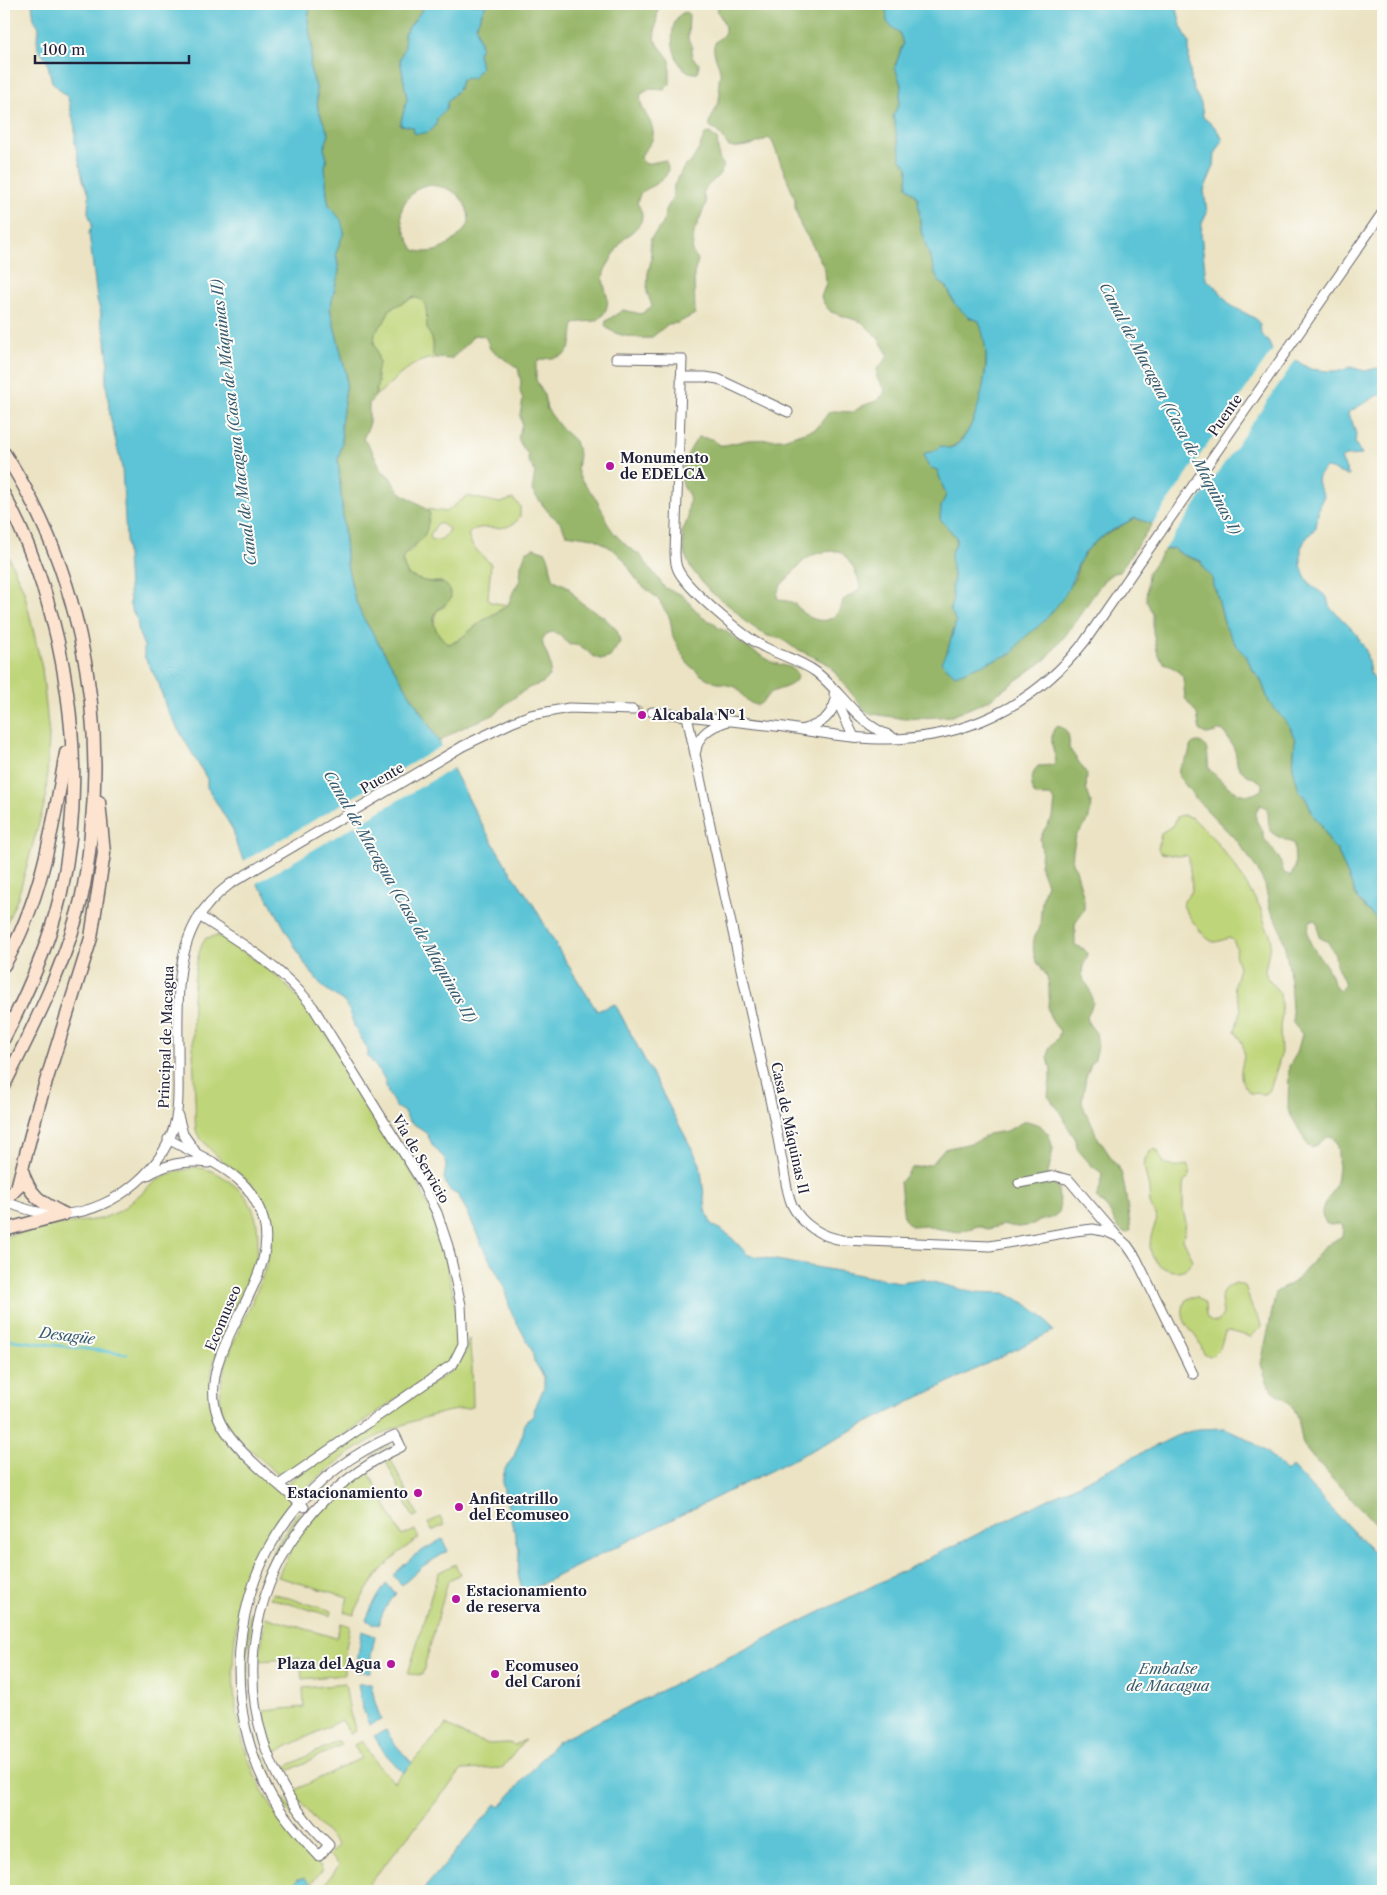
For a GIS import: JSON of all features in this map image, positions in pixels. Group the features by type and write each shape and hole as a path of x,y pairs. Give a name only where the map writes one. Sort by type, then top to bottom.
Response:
{"main road":[{"path":"4,452 31,498 52,544 75,619 82,646 90,702 94,756 94,786 88,866 81,900 64,954 40,1013 4,1085"},
{"path":"4,496 30,554 46,598 64,672 70,731 72,810 60,897 41,959 4,1038"},
{"path":"4,965 29,911 44,866 70,731"},
{"path":"4,1199 17,1188 29,1138 58,1039 83,967 96,916 104,852 102,825 94,786"},
{"path":"22,1170 25,1182 37,1199 64,1214"},
{"path":"4,1230 64,1214"}],"street":[{"name":"Puente","path":"898,739 967,727 985,720 1020,702 1074,656 1383,212"},
{"path":"616,358 682,359 675,552 678,571 700,596 738,629 761,646 803,663 828,684 868,724 884,734 898,739"},
{"path":"681,377 718,379 788,412"},
{"path":"828,684 854,737"},
{"path":"802,730 817,725 827,718 836,698"},
{"name":"Puente","path":"237,879 464,746 513,722 550,711 584,707 633,710"},
{"path":"652,712 730,720 854,737 898,739"},
{"name":"Casa de Máquinas II","path":"687,716 736,948 772,1104 787,1188 798,1215 810,1227 826,1237 843,1240 990,1246 1075,1230 1093,1229 1118,1237"},
{"path":"696,756 700,739 706,732 730,720"},
{"name":"Principal de Macagua","path":"4,1199 34,1211 64,1214 80,1213 118,1197 136,1183 156,1160 168,1140 178,1110 179,1016 182,964 185,947 199,916 217,895 237,879"},
{"name":"Vía de Servicio","path":"199,916 275,968 297,988 313,1007 428,1192 442,1228 461,1305 463,1344 453,1364 280,1484"},
{"name":"Ecomuseo","path":"178,1110 183,1134 200,1157"},
{"name":"Ecomuseo","path":"168,1140 237,1178 250,1192 261,1211 266,1232 264,1253 261,1265 224,1347 215,1380 215,1403 221,1423 234,1442 311,1513"},
{"name":"Ecomuseo","path":"136,1183 151,1173 182,1162 213,1164"},
{"path":"1018,1183 1055,1176 1069,1180 1127,1245 1136,1258 1193,1374"},
{"path":"395,1434 401,1447 360,1469 325,1497 311,1513 285,1550 274,1570 261,1609 253,1656 255,1702 264,1745 285,1789 307,1821 329,1845 319,1856 294,1828 272,1796 251,1750 243,1722 239,1660 247,1605 257,1576 272,1543 300,1503 326,1478 343,1465 395,1434"},
{"path":"247,1605 261,1609"},
{"path":"241,1704 255,1702"},
{"path":"251,1750 264,1745"},
{"path":"272,1796 285,1789"}],"green space":[{"path":"310,4 423,4 422,10 404,34 405,46 400,59 407,99 400,125 436,119 446,109 448,100 458,90 462,79 481,47 476,26 486,4 656,5 658,9 654,39 670,60 670,84 664,90 650,89 641,94 642,106 650,122 653,134 651,142 641,157 642,161 646,164 665,160 668,167 667,172 665,177 640,194 637,203 641,210 641,220 636,228 621,242 605,271 603,278 608,302 602,316 593,321 574,324 569,349 558,357 540,360 536,364 536,380 544,395 547,409 561,428 575,441 579,455 577,469 579,476 596,499 607,523 614,533 628,547 640,555 665,588 682,595 703,618 774,663 793,668 798,676 794,683 772,692 761,703 756,705 747,700 736,687 714,682 701,675 688,664 673,637 668,615 658,599 638,582 624,560 615,551 594,538 566,534 560,522 549,513 532,491 535,472 518,438 522,424 520,415 523,400 520,391 521,382 518,368 490,349 484,336 474,335 451,359 436,358 433,355 433,341 427,329 425,305 414,297 390,309 384,322 375,333 374,343 379,364 376,373 378,382 375,396 369,404 369,426 363,439 370,447 383,472 390,477 398,490 430,514 425,534 405,554 402,562 408,575 424,581 445,584 450,591 451,598 436,612 434,617 433,621 436,630 448,644 456,642 482,621 508,605 520,580 521,565 526,552 534,548 546,552 554,580 567,586 580,602 604,617 617,630 620,642 610,657 601,659 580,646 569,644 557,633 547,634 542,642 549,659 550,673 545,681 521,693 497,713 466,726 439,742 362,616 355,599 347,565 338,460 342,442 341,425 346,373 330,309 339,271 336,253 344,232 340,220 329,205 327,194 325,166 327,159 324,148 329,135 318,109 316,87 310,68 312,46 308,21","holes":["428,185 453,191 464,203 468,213 469,224 446,246 439,250 423,252 414,250 404,228 401,214 402,207 415,190"]},
{"path":"719,4 886,4 887,22 900,34 903,44 895,66 901,85 899,104 893,116 900,158 908,167 907,186 918,198 921,231 938,281 947,287 954,303 968,317 979,321 985,340 986,352 986,366 981,397 977,412 964,437 952,447 925,453 937,470 946,495 941,507 940,519 956,537 952,569 954,580 951,587 953,599 950,608 956,621 948,649 1013,653 1019,641 1042,622 1074,580 1080,560 1089,548 1100,538 1135,518 1152,524 1119,572 1113,573 1104,580 1068,632 1046,659 989,700 952,716 905,719 867,713 828,664 793,647 782,639 768,636 759,631 743,620 737,612 711,592 690,567 684,552 682,532 688,519 689,495 683,485 682,472 688,454 698,437 712,439 720,445 725,445 748,440 783,439 817,428 829,412 853,412 862,406 876,401 884,394 885,390 877,378 877,369 887,358 888,354 878,338 862,322 831,312 825,305 821,297 826,284 825,269 801,227 795,208 795,199 772,141 768,138 748,146 729,147 721,135 710,126 709,122 713,116 720,93 720,72 714,45 724,33 725,28 717,11","holes":["830,551 842,553 854,568 860,585 856,592 843,600 841,607 834,616 829,619 818,620 803,613 793,603 777,597 782,584 810,556"]},
{"path":"685,12 689,14 688,39 692,47 692,57 699,64 698,73 689,72 681,66 673,46 672,35 674,25 678,17"},
{"path":"710,133 717,139 719,158 724,166 719,175 708,185 703,193 706,202 694,232 692,252 698,260 694,274 695,314 678,323 668,324 651,338 633,337 614,332 605,326 606,321 623,310 641,314 652,306 647,292 648,273 652,257 650,248 651,238 663,224 666,210 672,199 674,185 684,167 691,162 705,134"},
{"path":"414,297 425,305 427,329 433,341 433,355 436,358 418,362 375,396 378,382 376,373 379,364 374,343 375,333 384,322 390,309"},
{"path":"467,496 500,503 513,499 520,506 520,516 515,523 501,528 479,528 473,530 468,535 473,547 491,564 488,598 490,602 508,605 484,620 461,638 448,644 438,633 434,621 437,611 445,606 442,582 422,581 408,575 403,561 404,556 413,548 421,536 430,514 427,509 446,512","holes":["437,524 442,524 449,529 446,534 439,540 431,539 430,535"]},
{"path":"4,547 24,591 42,668 49,735 46,798 18,897 4,928"},
{"path":"1173,548 1183,555 1201,562 1204,569 1212,577 1225,626 1237,647 1246,656 1261,680 1269,702 1290,727 1295,740 1293,768 1299,790 1308,802 1313,815 1322,826 1330,843 1337,850 1358,900 1379,922 1383,935 1383,1532 1303,1446 1298,1417 1294,1409 1284,1398 1272,1390 1261,1364 1276,1292 1297,1280 1324,1247 1342,1236 1343,1226 1326,1223 1322,1215 1323,1207 1335,1186 1338,1152 1331,1136 1312,1148 1308,1146 1288,1110 1289,1066 1297,1053 1302,1034 1293,1023 1289,968 1284,943 1279,925 1270,909 1265,885 1257,869 1238,842 1197,800 1179,777 1180,768 1189,755 1191,745 1198,742 1202,743 1206,749 1209,769 1227,786 1241,794 1248,795 1256,793 1263,788 1262,783 1242,771 1237,763 1233,747 1224,731 1219,730 1215,733 1206,734 1200,731 1197,714 1185,698 1183,677 1177,670 1164,663 1158,655 1153,632 1153,614 1146,600 1148,573 1164,550","holes":["1260,805 1266,809 1272,832 1294,844 1295,867 1291,876 1284,873 1279,858 1263,837 1263,830 1256,818 1256,812","1311,920 1315,920 1318,925 1319,937 1328,942 1335,954 1336,964 1345,984 1340,990 1335,985 1327,967 1310,942 1308,928"]},
{"path":"1057,726 1066,731 1069,737 1069,748 1087,774 1086,788 1091,802 1087,823 1076,836 1072,863 1076,869 1084,899 1084,909 1075,924 1075,945 1084,949 1088,955 1082,973 1084,981 1089,987 1093,1003 1087,1017 1089,1024 1096,1033 1098,1046 1095,1059 1086,1077 1082,1101 1096,1135 1121,1172 1131,1230 1127,1233 1117,1227 1107,1207 1096,1197 1100,1188 1102,1173 1092,1166 1078,1150 1075,1138 1064,1117 1048,1096 1051,1071 1048,1057 1049,1048 1058,1038 1060,1031 1048,1011 1049,989 1047,978 1036,961 1033,946 1040,927 1042,899 1047,884 1040,866 1042,851 1040,839 1053,817 1055,801 1050,796 1034,794 1032,783 1034,772 1038,766 1053,765 1056,761 1052,745 1052,734"},
{"path":"1182,815 1193,818 1214,839 1235,866 1260,907 1266,927 1270,933 1271,940 1265,971 1267,978 1280,993 1282,1014 1280,1027 1281,1055 1270,1090 1264,1094 1250,1093 1242,1080 1243,1046 1235,1031 1241,1008 1234,987 1239,967 1235,954 1237,949 1233,940 1229,938 1214,942 1206,937 1185,909 1183,905 1185,899 1192,891 1189,858 1186,855 1178,856 1161,853 1158,849 1161,833 1174,825 1177,817"},
{"path":"218,936 225,938 278,977 311,1011 415,1178 430,1210 442,1244 458,1328 459,1341 457,1349 445,1365 284,1477 271,1469 238,1438 226,1423 222,1412 221,1390 225,1367 233,1343 264,1272 270,1248 272,1224 269,1210 255,1188 213,1152 199,1137 196,1130 193,991 200,951 206,938"},
{"path":"1027,1121 1040,1125 1049,1135 1053,1149 1048,1173 1058,1188 1060,1208 1059,1212 1052,1218 1028,1226 1003,1225 988,1229 978,1226 959,1232 926,1225 911,1226 904,1219 900,1182 912,1168 931,1164 944,1149 980,1140 988,1134 1007,1131"},
{"path":"1152,1149 1157,1150 1165,1164 1174,1166 1187,1165 1190,1171 1190,1176 1184,1182 1183,1187 1183,1210 1186,1223 1183,1239 1193,1260 1183,1270 1177,1271 1164,1268 1158,1264 1151,1252 1151,1240 1157,1220 1150,1204 1144,1166 1145,1159"},
{"path":"195,1167 216,1173 242,1193 253,1209 258,1238 256,1258 250,1276 218,1348 211,1380 210,1397 212,1413 217,1426 235,1450 258,1473 293,1502 269,1535 252,1571 240,1610 234,1649 234,1689 240,1729 252,1768 270,1804 288,1830 323,1869 312,1882 313,1888 311,1891 4,1891 4,1237 40,1227 101,1219 120,1211 156,1181 170,1174"},
{"path":"1236,1283 1245,1286 1261,1327 1251,1337 1230,1331 1225,1332 1220,1348 1212,1356 1205,1355 1197,1338 1184,1320 1183,1308 1185,1301 1191,1297 1198,1297 1205,1304 1208,1319 1218,1322 1223,1314 1221,1299 1223,1291"},
{"path":"469,1339 473,1407 423,1418 379,1436 339,1461 300,1494 290,1485 290,1481 296,1476 454,1369 465,1354"},
{"path":"388,1443 390,1445 348,1470 312,1501 310,1499 347,1468"},
{"path":"390,1458 418,1515 413,1517 386,1461"},
{"path":"368,1471 402,1536 415,1530 419,1538 398,1553 380,1571 359,1603 354,1615 344,1612 348,1597 278,1577 294,1546 315,1517 327,1503 354,1480"},
{"path":"298,1512 301,1514 281,1544 265,1576 257,1599 254,1599 262,1575 273,1553"},
{"path":"440,1517 444,1525 432,1531 428,1523"},
{"path":"455,1564 460,1574 448,1581 422,1675 408,1674 438,1573"},
{"path":"272,1593 332,1611 331,1616 270,1598"},
{"path":"250,1613 253,1614 247,1654 248,1694 245,1694 244,1654"},
{"path":"265,1617 336,1638 341,1623 350,1626 344,1658 344,1675 302,1679 300,1658 259,1661"},
{"path":"345,1684 350,1713 356,1731 350,1734 342,1720 274,1753 263,1711 304,1707 303,1688"},
{"path":"446,1725 468,1737 489,1744 508,1743 515,1745 525,1740 502,1768 462,1770 363,1891 320,1891 339,1865 329,1855 338,1845 312,1817 293,1791 361,1758 354,1745 362,1741 375,1762 394,1782"},
{"path":"339,1741 341,1745 284,1773 281,1769"},
{"path":"262,1754 276,1785 273,1787 259,1755"},
{"path":"283,1797 315,1839 313,1841 296,1822 280,1798"}],"water":[{"name":"Canal de Macagua (Casa de Máquinas II)","path":"32,4 310,4 308,21 312,46 310,68 316,87 318,109 329,135 324,148 327,159 325,166 327,194 329,205 341,220 344,232 336,253 339,271 330,309 346,373 341,425 342,442 338,460 347,565 355,599 362,616 439,742 481,823 508,868 533,904 597,1011 615,1004 700,1164 706,1210 711,1224 729,1235 748,1255 899,1282 921,1279 972,1292 1005,1293 1027,1304 1042,1316 1053,1331 523,1593 518,1574 519,1550 502,1483 505,1469 514,1456 525,1422 533,1416 544,1387 544,1377 534,1361 532,1350 511,1312 503,1284 482,1246 468,1213 458,1195 449,1190 447,1186 444,1178 445,1159 433,1146 426,1132 409,1121 404,1112 396,1107 388,1093 384,1078 368,1056 368,1050 355,1028 344,1002 323,987 306,966 237,847 233,830 207,787 207,779 166,708 159,684 144,656 144,646 139,634 137,620 130,606 122,468 110,416 106,381 108,360 105,334 100,319 101,314 97,299 89,233 92,225 88,212 89,193 83,180 68,98 52,82 47,61 38,49 39,27 34,19"},
{"path":"423,4 486,4 476,26 481,47 478,52 481,68 473,78 462,79 458,90 448,100 446,109 437,118 433,129 426,133 414,133 413,127 400,125 407,99 400,59 405,46 404,34 422,10"},
{"name":"Canal de Macagua (Casa de Máquinas I)","path":"886,4 1176,4 1181,26 1189,42 1189,66 1193,89 1201,103 1203,117 1216,128 1223,140 1215,154 1214,166 1204,190 1207,213 1202,223 1201,233 1206,279 1217,288 1230,305 1256,319 1260,325 1261,333 1269,343 1273,353 1281,360 1297,361 1310,369 1327,371 1341,371 1350,367 1365,371 1377,368 1383,370 1383,395 1378,395 1349,412 1348,415 1356,434 1355,443 1362,455 1345,456 1341,459 1349,475 1325,468 1319,475 1317,481 1324,496 1319,506 1316,527 1301,548 1301,565 1311,585 1327,597 1329,606 1355,632 1366,651 1370,672 1383,692 1383,935 1379,922 1358,900 1337,850 1330,843 1322,826 1313,815 1308,802 1299,790 1293,768 1295,740 1290,727 1269,702 1261,680 1246,656 1237,647 1225,626 1212,577 1204,569 1201,561 1183,555 1173,548 1164,550 1155,525 1135,518 1111,531 1090,547 1084,554 1062,599 1042,623 1022,640 1013,653 955,675 941,662 948,649 956,622 950,609 953,599 951,587 954,580 951,552 956,544 956,537 940,519 941,507 946,495 937,470 929,467 924,457 925,453 935,451 940,446 953,447 962,440 968,431 977,410 983,387 986,355 979,321 968,317 954,303 947,287 938,281 921,231 918,198 907,186 908,167 900,158 893,116 899,104 901,85 895,67 903,44 900,34 887,22"},
{"name":"Embalse de Macagua","path":"1225,1428 1259,1446 1287,1472 1292,1467 1383,1563 1383,1891 422,1891 496,1804 500,1807 555,1743 1176,1436 1197,1429"},
{"path":"442,1539 448,1551 423,1566 402,1585 393,1575 415,1555"},
{"path":"386,1584 396,1593 383,1612 378,1625 366,1620 372,1606"},
{"path":"362,1631 375,1636 370,1672 357,1672"},
{"path":"358,1684 371,1684 381,1720 369,1725 362,1706"},
{"path":"386,1730 394,1743 412,1763 403,1773 384,1752 374,1736"},
{"path":"305,1878 311,1884 310,1891 295,1891 293,1886 298,1879"}],"pier":[{"path":"1274,348 1282,358 1297,358 1163,552 1159,548 1153,527 1151,526"},
{"path":"443,745 455,767 255,884 242,862"}],"waterway":[{"name":"Desagüe","path":"4,1339 127,1354"}],"tunnel":[{"path":"633,710 652,712"}],"place":[{"name":"Monumento de EDELCA","path":"610,466"},
{"name":"Alcabala Nº 1","path":"642,715"},
{"name":"Estacionamiento","path":"418,1493"},
{"name":"Anfiteatrillo del Ecomuseo","path":"459,1507"},
{"name":"Estacionamiento de reserva","path":"456,1599"},
{"name":"Plaza del Agua","path":"391,1664"},
{"name":"Ecomuseo del Caroní","path":"495,1674"}]}
